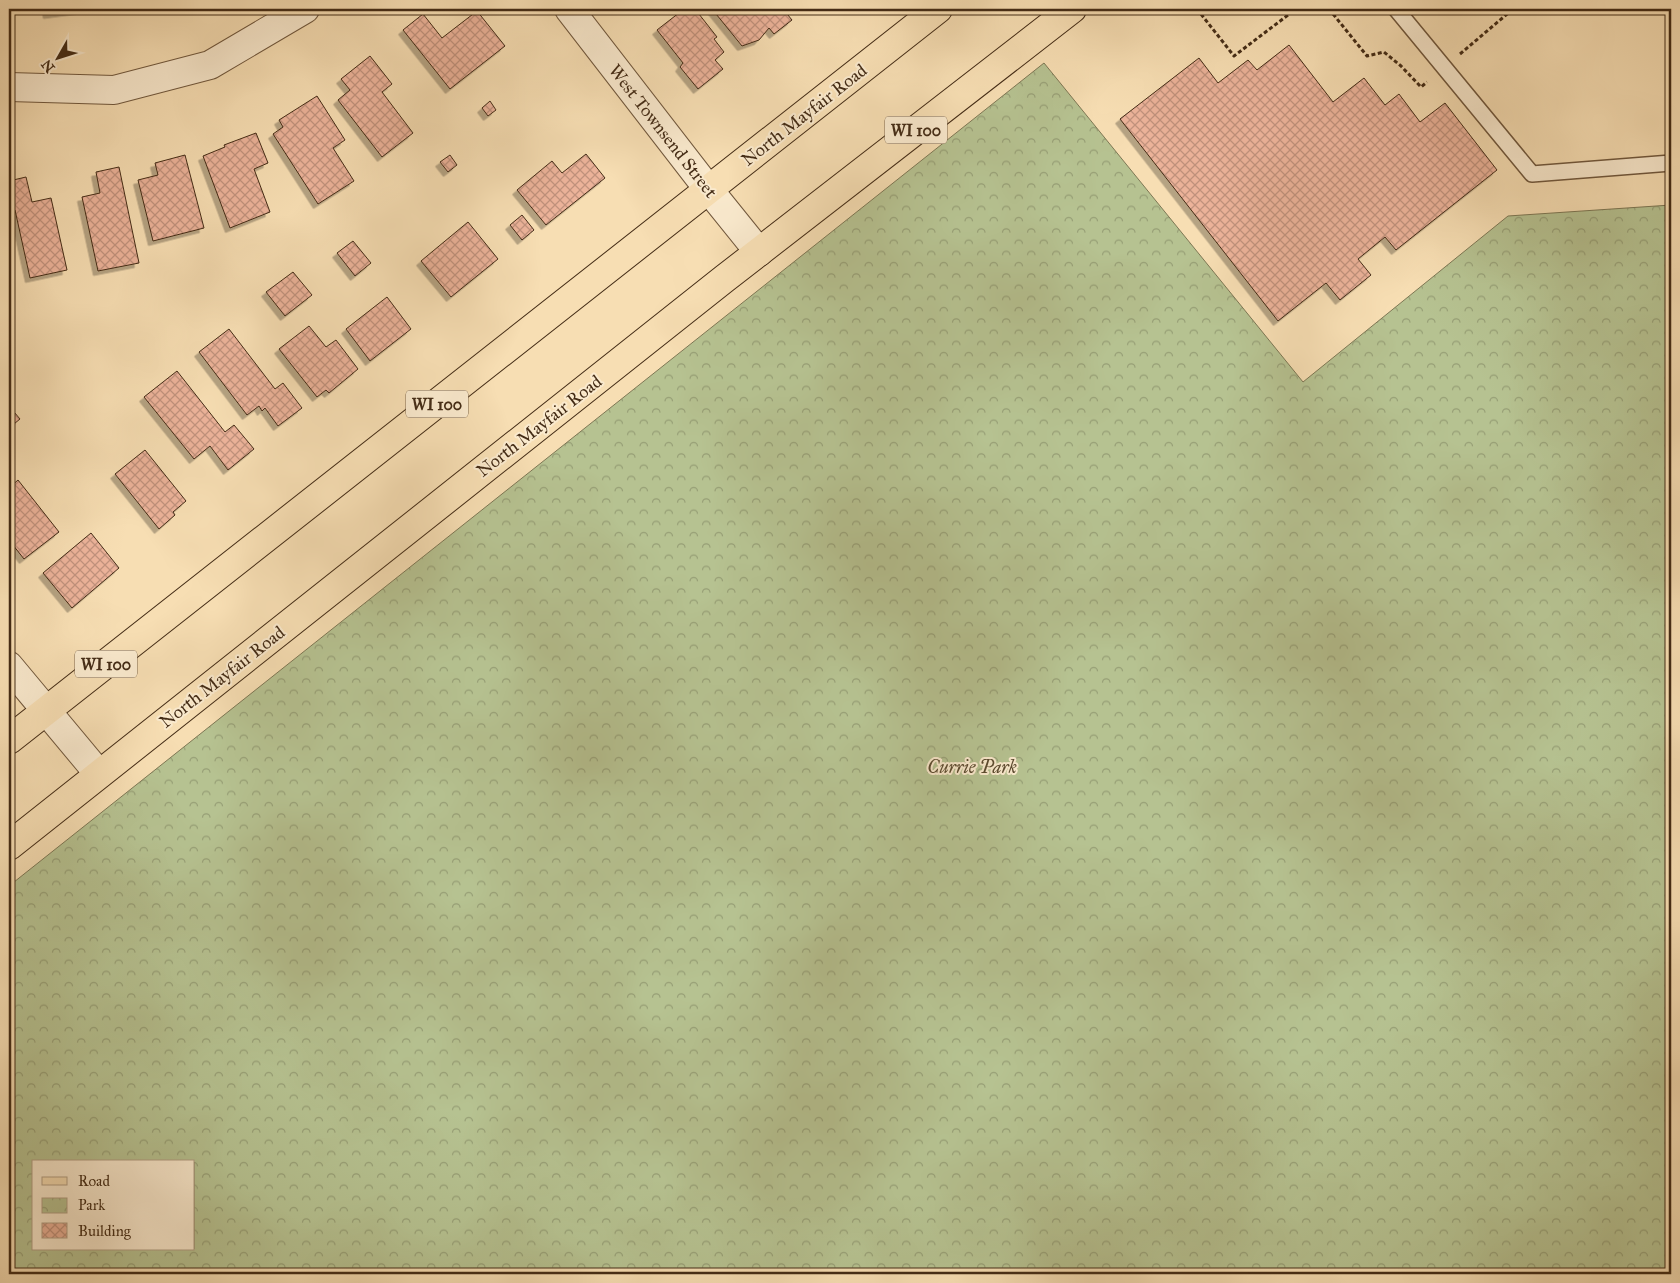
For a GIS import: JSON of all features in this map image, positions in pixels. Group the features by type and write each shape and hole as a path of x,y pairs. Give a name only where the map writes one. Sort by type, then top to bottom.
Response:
{"main road":[{"name":"North Mayfair Road","path":"9,740 938,9"},
{"name":"North Mayfair Road","path":"9,846 759,252 1072,9"}],"street":[{"path":"9,87 114,90 162,78 210,65 305,9"},
{"name":"West Townsend Street","path":"568,9 759,252"},
{"path":"9,666 99,774"}],"lane":[{"path":"1396,9 1532,174 1671,163"}],"path":[{"path":"1196,9 1234,56 1296,9"},
{"path":"1329,9 1367,56 1384,52 1401,66 1421,87 1513,9"}],"green space":[{"name":"Currie Park","path":"1044,63 1303,382 1508,216 1671,205 1671,1274 9,1274 9,886"}],"building":[{"path":"47,9 85,9 48,14"},
{"path":"684,9 695,9 717,37 714,39 724,52 715,60 723,69 698,89 680,67 683,63 657,30"},
{"path":"712,9 783,9 792,20 774,34 769,28 759,40 742,46"},
{"path":"477,11 505,46 450,89 403,30 423,14 442,38"},
{"path":"1289,45 1333,102 1364,78 1385,105 1399,94 1420,122 1445,103 1497,170 1396,250 1385,237 1358,259 1371,275 1340,300 1326,283 1278,321 1120,119 1199,58 1218,83 1248,60 1257,70"},
{"path":"370,56 392,84 382,92 413,133 382,157 338,100 350,90 341,79"},
{"path":"317,96 345,140 333,148 354,181 318,204 273,134 283,127 279,120"},
{"path":"490,101 496,110 488,116 482,108"},
{"path":"256,133 268,163 254,169 270,212 230,228 203,156 225,147 224,145"},
{"path":"586,154 605,178 546,225 517,190 552,161 562,173"},
{"path":"185,155 204,228 153,241 138,180 158,175 155,163"},
{"path":"450,155 457,165 448,172 440,162"},
{"path":"119,167 139,263 98,271 82,197 100,193 96,172"},
{"path":"26,177 32,202 51,198 67,270 30,278 15,210 9,211 9,181"},
{"path":"522,215 534,230 522,240 510,225"},
{"path":"468,222 498,259 451,297 421,261"},
{"path":"353,241 371,263 355,276 337,253"},
{"path":"293,272 312,295 285,316 266,292"},
{"path":"387,297 411,329 370,361 346,329"},
{"path":"309,326 326,347 336,340 358,369 329,393 326,390 317,397 279,349"},
{"path":"229,329 275,389 283,383 302,408 278,426 265,408 262,411 259,406 247,415 199,352"},
{"path":"177,371 225,432 234,425 254,449 228,470 210,446 194,459 144,397"},
{"path":"9,406 20,419 9,428"},
{"path":"145,450 186,501 173,512 175,515 159,529 115,474"},
{"path":"18,480 59,532 24,559 9,540 9,488"},
{"path":"91,533 119,568 72,608 43,573"}]}
